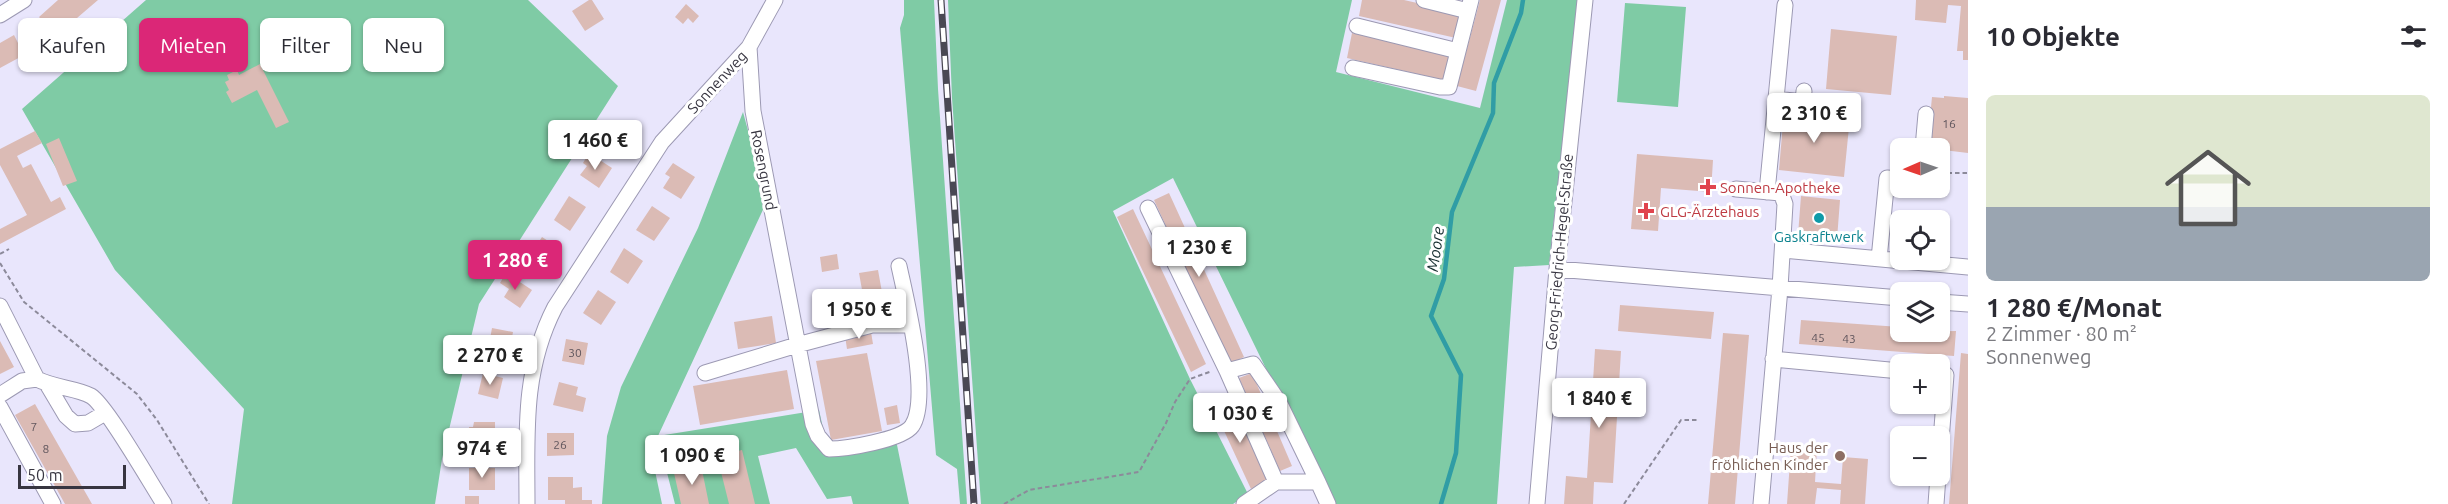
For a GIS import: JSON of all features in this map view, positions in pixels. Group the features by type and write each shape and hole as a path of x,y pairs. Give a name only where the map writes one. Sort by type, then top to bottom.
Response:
{"street":[{"path":"0,15 24,0"},
{"path":"749,47 776,0"},
{"path":"1353,68 1449,87 1470,5 1424,0"},
{"name":"Georg-Friedrich-Hegel-Straße","path":"1537,504 1557,269 1585,0"},
{"path":"1767,192 1785,5"},
{"path":"1357,26 1458,51"},
{"name":"Rosengrund","path":"749,47 753,111 797,345"},
{"name":"Sonnenweg","path":"527,504 528,397 544,328 662,142 749,47"},
{"path":"1776,99 1803,102 1804,91"},
{"path":"1924,138 1926,114"},
{"path":"1879,259 1887,178 1890,178"},
{"path":"1736,189 1781,193 1785,204 1761,504"},
{"path":"1148,208 1227,371 1276,482"},
{"path":"1783,250 1968,267"},
{"path":"797,345 813,424 818,436 829,449 887,439 903,433 914,423 920,396 911,325 899,266"},
{"path":"1557,269 1890,297"},
{"path":"1950,303 1968,304"},
{"path":"0,306 42,381 66,416 75,424 88,423 105,413"},
{"path":"705,373 797,345 872,326 911,325"},
{"path":"1773,359 1890,370"},
{"path":"1227,371 1253,364 1279,402 1328,504"},
{"path":"0,395 22,381 42,381 91,396 105,413 164,504"},
{"path":"0,407 53,504"},
{"path":"1244,504 1276,482 1318,482"},
{"path":"1936,504 1937,486"}],"path":[{"path":"1950,173 1968,173"},
{"path":"0,254 9,249"},
{"path":"0,262 24,302 137,394 157,420 209,504"},
{"path":"1004,504 1029,490 1139,472 1175,402 1190,379 1210,371 1227,371"},
{"path":"1624,504 1681,420 1699,420"}],"green space":[{"path":"146,0 528,0 618,86 479,304 442,459 435,504 232,504 244,409 115,270 22,109 64,72 127,72 126,18"},
{"path":"904,0 934,0 938,89 967,504 960,504 957,469 936,455 900,28 904,15"},
{"path":"948,0 1352,0 1336,72 1480,108 1507,0 1578,0 1549,265 1514,267 1497,504 1332,504 1173,178 1113,211 1190,379 1248,494 1233,504 981,504 952,98"},
{"path":"1625,3 1686,7 1678,107 1617,102"},
{"path":"743,112 767,201 658,436 819,410 827,446 895,435 909,504 853,504 851,496 827,499 796,448 758,456 770,504 675,504 663,457 651,452 662,504 602,504 607,436 621,387 698,228"}],"building":[{"path":"58,0 98,0 77,18 39,17"},
{"path":"592,0 604,19 585,31 572,11"},
{"path":"1362,0 1404,0 1461,13 1456,38 1359,16"},
{"path":"1480,0 1501,0 1476,91 1457,86"},
{"path":"1916,0 1968,0 1968,60 1963,60 1963,51 1957,51 1961,6 1948,5 1946,23 1915,20"},
{"path":"686,4 699,16 693,23 688,18 683,24 675,17"},
{"path":"1831,29 1897,36 1891,95 1826,89"},
{"path":"1352,33 1449,55 1444,80 1347,58"},
{"path":"14,35 18,43 18,58 0,68 0,43"},
{"path":"260,64 260,72 264,72 289,122 276,128 257,90 232,103 226,92 229,90 225,82 229,80 227,75 238,72 239,75"},
{"path":"1944,96 1968,98 1968,153 1950,151 1950,138 1928,138 1932,97 1944,98"},
{"path":"1784,111 1850,117 1844,177 1779,170"},
{"path":"35,131 42,143 17,156 23,168 31,164 51,202 60,197 66,209 0,244 0,229 27,215 0,165 0,149"},
{"path":"59,138 77,181 63,186 46,144"},
{"path":"589,153 612,168 599,188 580,175 587,166 583,163"},
{"name":"GLG-Ärztehaus","path":"1637,154 1713,160 1711,192 1661,188 1658,231 1631,229"},
{"path":"673,163 695,177 681,199 663,188 670,177 665,174"},
{"path":"1169,193 1244,357 1229,364 1154,200"},
{"path":"569,196 586,207 570,231 554,220"},
{"name":"Gaskraftwerk","path":"1801,196 1840,200 1837,239 1798,235"},
{"path":"652,206 670,218 654,241 636,230"},
{"path":"1133,209 1206,364 1191,372 1117,217"},
{"path":"542,237 559,248 543,271 527,260"},
{"path":"624,248 643,261 628,284 610,272"},
{"path":"837,254 839,269 822,272 820,257"},
{"path":"878,270 885,309 866,312 859,273"},
{"path":"506,273 532,290 520,308 504,297 509,289 500,283"},
{"path":"598,290 616,302 601,325 583,313"},
{"path":"1620,305 1714,312 1711,339 1618,331"},
{"path":"772,316 776,343 738,349 734,322"},
{"path":"1801,320 1890,326 1890,342 1950,342 1950,331 1956,331 1954,356 1799,344"},
{"path":"492,328 513,332 509,354 488,350"},
{"path":"871,332 873,344 847,349 845,336"},
{"path":"1723,333 1749,335 1735,504 1708,504"},
{"path":"566,339 588,343 584,365 562,361"},
{"path":"0,341 14,367 0,374"},
{"path":"1595,349 1621,351 1613,483 1594,482 1593,504 1564,504 1566,476 1587,478"},
{"path":"867,353 882,431 831,440 816,361"},
{"path":"1961,353 1968,354 1968,504 1949,504"},
{"path":"787,370 794,409 700,425 693,386"},
{"path":"483,373 503,378 498,399 478,394"},
{"path":"1252,373 1292,466 1280,471 1239,378"},
{"path":"559,382 578,387 576,395 586,398 583,412 553,405"},
{"path":"1230,399 1268,481 1251,489 1213,407"},
{"path":"35,404 92,504 65,504 15,415"},
{"path":"897,405 900,423 887,425 884,408"},
{"path":"474,422 495,422 495,432 500,432 500,443 469,444 469,427 473,427"},
{"path":"547,433 574,433 574,455 547,456"},
{"path":"1791,447 1817,448 1815,482 1841,484 1843,457 1868,459 1865,504 1840,504 1841,490 1817,488 1815,504 1787,504"},
{"path":"742,450 755,504 729,504 717,456"},
{"path":"701,465 709,504 681,504 674,473"},
{"path":"469,468 495,468 495,490 469,490"},
{"path":"548,477 573,477 573,488 582,487 582,500 592,500 592,504 565,504 565,500 548,500"},
{"path":"465,496 479,496 479,504 465,504"}],"waterway":[{"name":"Moore","path":"1441,504 1456,453 1461,375 1431,316 1444,279 1452,212 1493,113 1494,83 1521,13 1523,0"}],"railway":[{"path":"941,0 974,504"}],"place":[{"name":"Sonnen-Apotheke","path":"1708,187"},
{"name":"GLG-Ärztehaus","path":"1646,211"},
{"name":"Gaskraftwerk","path":"1819,218"},
{"name":"Haus der fröhlichen Kinder","path":"1840,456"}]}
